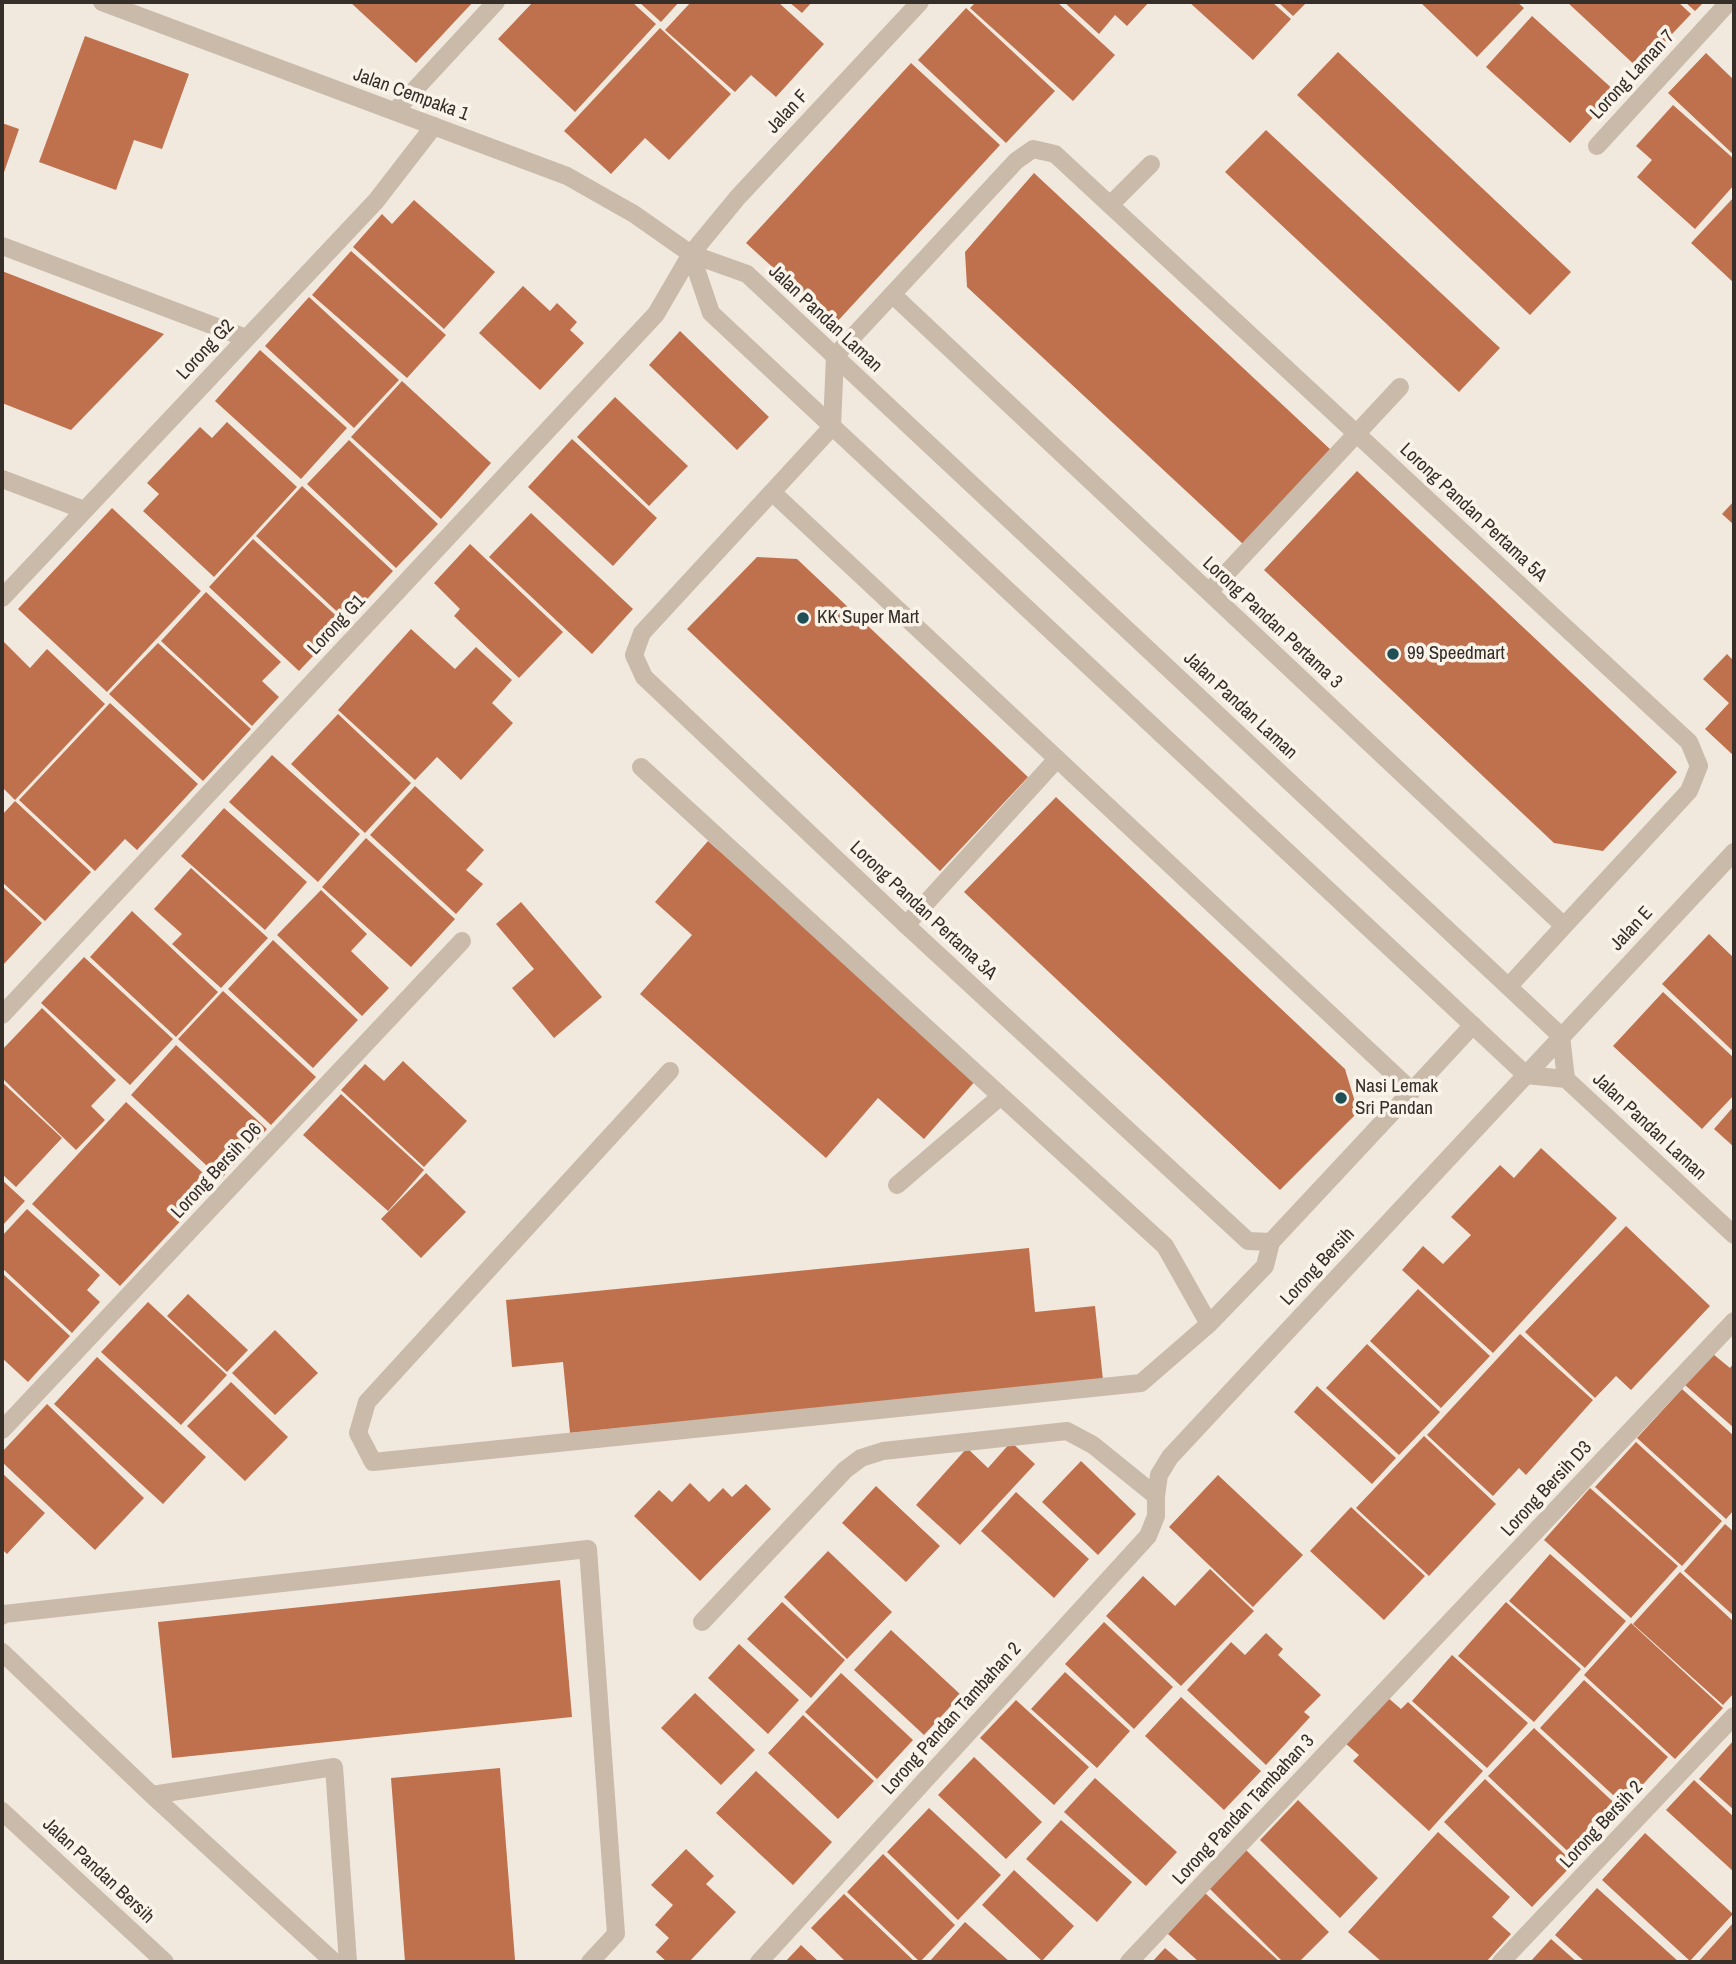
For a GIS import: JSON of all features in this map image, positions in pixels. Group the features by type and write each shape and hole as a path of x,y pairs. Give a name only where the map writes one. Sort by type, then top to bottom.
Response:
{"street":[{"name":"Jalan Cempaka 1","path":"102,2 567,176 634,214 691,254"},
{"path":"395,111 496,2"},
{"name":"Jalan F","path":"691,254 738,197 920,2"},
{"name":"Lorong Laman 7","path":"1597,146 1729,2"},
{"name":"Lorong G2","path":"2,597 376,201 434,126"},
{"name":"Lorong Pandan Pertama 5A","path":"893,295 1016,161 1033,149 1055,154 1689,742 1699,766 1689,791 1564,926"},
{"path":"1110,205 1151,164"},
{"path":"2,246 246,338"},
{"path":"691,254 711,313 1526,1075"},
{"name":"Jalan Pandan Laman","path":"691,254 747,274 1509,986 1561,1036 1566,1079"},
{"name":"Lorong G1","path":"2,1014 656,314 691,254"},
{"path":"832,427 835,356 893,295"},
{"name":"Lorong Pandan Pertama 3","path":"893,295 1564,926"},
{"path":"1209,592 1400,387"},
{"name":"Lorong Pandan Pertama 3A","path":"832,427 642,634 634,655 644,677 906,925 1248,1241 1271,1242"},
{"path":"2,479 84,510"},
{"path":"772,492 1412,1091"},
{"path":"906,925 1057,759"},
{"path":"641,767 1166,1246 1209,1324"},
{"name":"Jalan E","path":"1526,1075 1734,852"},
{"path":"1509,986 1564,926"},
{"name":"Lorong Bersih D6","path":"2,1430 462,941"},
{"path":"670,1072 368,1402 358,1433 373,1462 1141,1383 1209,1324 1265,1266 1271,1242 1473,1026"},
{"name":"Jalan Pandan Laman","path":"1526,1075 1566,1079 1734,1235"},
{"name":"Lorong Bersih","path":"1156,1496 1159,1475 1170,1457 1526,1075"},
{"path":"897,1185 1001,1096"},
{"name":"Lorong Bersih D3","path":"1390,1686 1734,1321"},
{"path":"702,1622 845,1470 861,1458 883,1451 1067,1431 1093,1445 1156,1496"},
{"name":"Lorong Pandan Tambahan 2","path":"760,1962 1148,1536 1156,1516 1156,1496"},
{"path":"2,1616 588,1549 616,1934 590,1962"},
{"path":"2,1652 152,1795 334,1962"},
{"name":"Lorong Pandan Tambahan 3","path":"1129,1962 1390,1686"},
{"name":"Lorong Bersih 2","path":"1501,1962 1734,1716"},
{"path":"152,1795 334,1767 348,1962"},
{"name":"Jalan Pandan Bersih","path":"2,1811 165,1962"}],"building":[{"path":"350,2 473,2 416,63"},
{"path":"533,2 632,2 656,24 575,112 498,39"},
{"path":"639,2 679,2 661,22"},
{"path":"691,2 778,2 824,44 776,97 751,75 735,92 665,30"},
{"path":"789,2 812,2 802,13"},
{"path":"976,2 1057,2 1115,55 1073,101 970,8"},
{"path":"1064,2 1149,2 1127,26 1115,15 1099,34"},
{"path":"1189,2 1272,2 1291,19 1253,60"},
{"path":"1278,2 1307,2 1293,16"},
{"path":"1420,2 1517,2 1524,8 1477,57"},
{"path":"1567,2 1678,2 1691,14 1639,69"},
{"path":"1685,2 1704,2 1695,11"},
{"path":"966,8 1055,91 1006,143 918,60"},
{"path":"1532,16 1616,92 1570,143 1486,67"},
{"path":"660,28 731,94 669,160 645,138 611,174 564,131"},
{"path":"85,36 189,74 162,149 134,140 116,190 39,162"},
{"path":"1338,52 1571,272 1530,315 1297,95"},
{"path":"1706,53 1734,80 1734,155 1668,93"},
{"path":"911,63 1000,145 835,324 746,243"},
{"path":"1673,105 1734,159 1734,185 1695,229 1637,177 1652,160 1636,146"},
{"path":"2,123 19,129 2,178"},
{"path":"1266,130 1500,348 1459,392 1225,172"},
{"path":"1034,173 1331,450 1244,545 967,287 965,252"},
{"path":"1734,197 1734,283 1691,243"},
{"path":"414,200 495,272 444,329 353,247 382,214 392,224"},
{"path":"351,251 446,335 407,378 312,295"},
{"path":"2,271 164,334 71,430 2,403"},
{"path":"523,286 550,311 557,303 577,322 570,330 584,343 540,390 479,333"},
{"path":"309,297 399,380 354,428 265,346"},
{"path":"680,331 769,417 737,450 649,365"},
{"path":"260,350 347,428 301,479 215,401"},
{"path":"402,381 491,463 441,519 351,437"},
{"path":"615,397 688,466 649,506 577,437"},
{"path":"227,422 297,487 214,577 143,511 159,494 147,483 200,427 212,438"},
{"path":"572,439 657,518 613,566 528,487"},
{"path":"349,440 438,524 396,568 307,484"},
{"path":"1357,471 1677,772 1603,851 1554,843 1264,570"},
{"path":"302,486 393,571 347,621 256,536"},
{"path":"1734,501 1734,525 1722,514"},
{"path":"112,508 201,591 107,692 18,609"},
{"path":"531,513 633,609 592,654 489,557"},
{"path":"253,539 344,623 299,671 209,587"},
{"path":"470,544 563,632 519,678 454,616 460,609 434,583"},
{"path":"757,557 797,559 1028,777 940,871 687,629"},
{"path":"206,592 281,662 262,681 279,697 252,726 161,641"},
{"path":"411,629 455,669 476,647 512,680 492,703 513,723 461,780 437,757 415,780 338,710"},
{"path":"2,640 30,668 47,649 105,704 15,800 2,787"},
{"path":"158,643 251,729 203,781 109,694"},
{"path":"1727,654 1734,661 1734,756 1705,729 1729,703 1703,679"},
{"path":"110,703 198,784 137,850 125,839 95,871 19,800"},
{"path":"338,714 411,783 365,833 291,764"},
{"path":"272,755 360,834 318,882 229,802"},
{"path":"415,786 484,850 466,870 483,884 456,914 370,835"},
{"path":"1056,797 1345,1069 1358,1112 1280,1190 964,892"},
{"path":"15,801 91,872 45,921 2,882 2,815"},
{"path":"224,808 307,882 265,930 181,856"},
{"path":"366,838 455,919 411,967 322,887"},
{"path":"708,841 977,1079 924,1139 878,1098 826,1158 640,994 692,935 655,902"},
{"path":"191,868 268,938 221,988 172,944 182,934 154,909"},
{"path":"2,886 42,923 2,966"},
{"path":"321,890 367,934 351,951 389,988 362,1016 277,935"},
{"path":"521,902 602,997 554,1038 512,988 534,969 496,924"},
{"path":"132,911 218,992 176,1037 90,957"},
{"path":"1709,934 1734,958 1734,1052 1662,984"},
{"path":"273,940 358,1020 313,1068 228,989"},
{"path":"84,957 173,1039 130,1085 41,1003"},
{"path":"223,991 316,1077 271,1125 178,1039"},
{"path":"1663,992 1734,1058 1734,1095 1702,1129 1613,1046"},
{"path":"42,1008 116,1080 91,1106 105,1120 76,1150 2,1078 2,1050"},
{"path":"176,1045 267,1129 221,1179 131,1095"},
{"path":"403,1061 467,1121 424,1167 341,1090 365,1064 384,1081"},
{"path":"2,1082 62,1138 16,1187 2,1174"},
{"path":"341,1094 424,1170 388,1211 303,1135"},
{"path":"126,1102 215,1184 120,1286 32,1204"},
{"path":"1734,1106 1734,1147 1714,1129"},
{"path":"1541,1148 1617,1218 1493,1353 1402,1270 1423,1246 1443,1264 1471,1235 1451,1217 1500,1165 1514,1178"},
{"path":"426,1173 466,1212 421,1258 381,1219"},
{"path":"2,1180 25,1201 2,1226"},
{"path":"27,1209 100,1275 87,1290 100,1302 72,1333 2,1268 2,1236"},
{"path":"1626,1226 1710,1306 1631,1390 1616,1376 1595,1398 1525,1332"},
{"path":"1029,1248 1035,1312 1095,1306 1103,1380 570,1433 563,1362 512,1367 506,1300"},
{"path":"2,1273 70,1336 28,1382 2,1358"},
{"path":"1418,1289 1490,1356 1441,1408 1370,1341"},
{"path":"188,1294 248,1350 227,1372 167,1316"},
{"path":"148,1302 227,1375 181,1425 101,1352"},
{"path":"275,1330 318,1373 275,1415 232,1373"},
{"path":"1520,1334 1593,1400 1526,1475 1519,1468 1493,1496 1427,1435"},
{"path":"1367,1344 1440,1412 1399,1455 1326,1388"},
{"path":"1713,1354 1730,1368 1734,1363 1734,1428 1685,1385"},
{"path":"97,1357 206,1457 163,1504 54,1404"},
{"path":"231,1382 288,1437 245,1481 187,1426"},
{"path":"1317,1386 1396,1458 1372,1484 1294,1412"},
{"path":"1682,1389 1734,1436 1734,1510 1726,1519 1637,1438"},
{"path":"47,1404 144,1498 95,1550 2,1462 2,1452"},
{"path":"1424,1436 1496,1504 1429,1576 1356,1508"},
{"path":"1011,1442 1035,1464 960,1545 916,1505 967,1448 988,1468"},
{"path":"1636,1442 1722,1521 1682,1566 1595,1487"},
{"path":"1081,1461 1136,1514 1098,1555 1042,1502"},
{"path":"2,1473 45,1513 7,1554 2,1549"},
{"path":"1218,1475 1303,1555 1253,1607 1169,1527"},
{"path":"690,1483 709,1502 723,1488 732,1497 746,1484 771,1509 700,1581 634,1516 659,1490 672,1502"},
{"path":"876,1486 940,1546 906,1582 842,1523"},
{"path":"1590,1488 1678,1566 1631,1618 1544,1540"},
{"path":"1016,1492 1089,1559 1054,1598 981,1531"},
{"path":"1351,1507 1425,1576 1384,1620 1310,1551"},
{"path":"1725,1524 1734,1532 1734,1616 1684,1571"},
{"path":"828,1551 892,1612 847,1659 784,1597"},
{"path":"1550,1554 1626,1621 1585,1668 1509,1601"},
{"path":"1210,1569 1254,1611 1181,1686 1106,1616 1143,1576 1175,1606"},
{"path":"1680,1572 1734,1622 1734,1693 1723,1705 1633,1624"},
{"path":"560,1580 572,1717 172,1758 158,1622"},
{"path":"782,1602 845,1660 811,1698 747,1639"},
{"path":"1506,1602 1581,1669 1534,1722 1458,1656"},
{"path":"1104,1622 1173,1687 1134,1729 1065,1664"},
{"path":"1631,1623 1723,1708 1675,1759 1584,1675"},
{"path":"891,1630 961,1695 924,1735 854,1670"},
{"path":"1266,1633 1283,1649 1278,1655 1321,1695 1304,1712 1310,1717 1266,1765 1187,1690 1231,1642 1245,1655"},
{"path":"739,1644 799,1700 768,1734 708,1678"},
{"path":"1452,1655 1528,1723 1487,1768 1412,1701"},
{"path":"1065,1672 1130,1731 1097,1768 1031,1709"},
{"path":"841,1673 913,1740 877,1779 805,1712"},
{"path":"1584,1680 1668,1757 1624,1805 1540,1728"},
{"path":"695,1693 755,1750 721,1785 661,1728"},
{"path":"1181,1697 1261,1771 1224,1810 1145,1736"},
{"path":"1387,1697 1401,1709 1408,1702 1483,1771 1429,1831 1353,1761 1359,1755 1345,1743"},
{"path":"1016,1700 1089,1767 1054,1805 980,1738"},
{"path":"803,1715 874,1781 838,1819 768,1753"},
{"path":"1534,1728 1624,1812 1578,1861 1488,1776"},
{"path":"1734,1740 1734,1810 1699,1779"},
{"path":"974,1757 1042,1822 1006,1859 938,1795"},
{"path":"500,1768 515,1960 405,1962 391,1778"},
{"path":"756,1771 832,1842 793,1885 716,1813"},
{"path":"1095,1778 1177,1852 1146,1886 1064,1812"},
{"path":"1485,1779 1574,1863 1532,1907 1444,1822"},
{"path":"1694,1780 1734,1817 1734,1872 1666,1810"},
{"path":"1298,1800 1378,1878 1340,1918 1260,1840"},
{"path":"929,1808 1001,1875 958,1920 887,1852"},
{"path":"1061,1820 1132,1882 1097,1922 1026,1859"},
{"path":"1438,1832 1510,1897 1492,1917 1511,1934 1486,1962 1382,1962 1348,1932"},
{"path":"1645,1833 1733,1914 1690,1961 1602,1880"},
{"path":"686,1849 714,1876 706,1884 736,1912 689,1962 667,1962 656,1952 669,1938 655,1925 673,1905 651,1885"},
{"path":"1245,1849 1329,1932 1299,1962 1283,1962 1208,1887"},
{"path":"883,1854 955,1925 920,1962 847,1892"},
{"path":"1014,1870 1074,1926 1042,1961 982,1905"},
{"path":"1597,1888 1679,1962 1585,1962 1555,1935"},
{"path":"1205,1893 1280,1962 1199,1962 1168,1934"},
{"path":"844,1894 915,1962 846,1962 811,1928"},
{"path":"965,1922 1010,1962 929,1962"},
{"path":"1734,1922 1734,1962 1698,1962"},
{"path":"1551,1939 1577,1962 1530,1962"},
{"path":"801,1945 819,1962 785,1962"},
{"path":"1165,1948 1181,1962 1152,1962"}],"place":[{"name":"KK Super Mart","path":"803,618"},
{"name":"99 Speedmart","path":"1393,654"},
{"name":"Nasi Lemak Sri Pandan","path":"1341,1098"}]}
